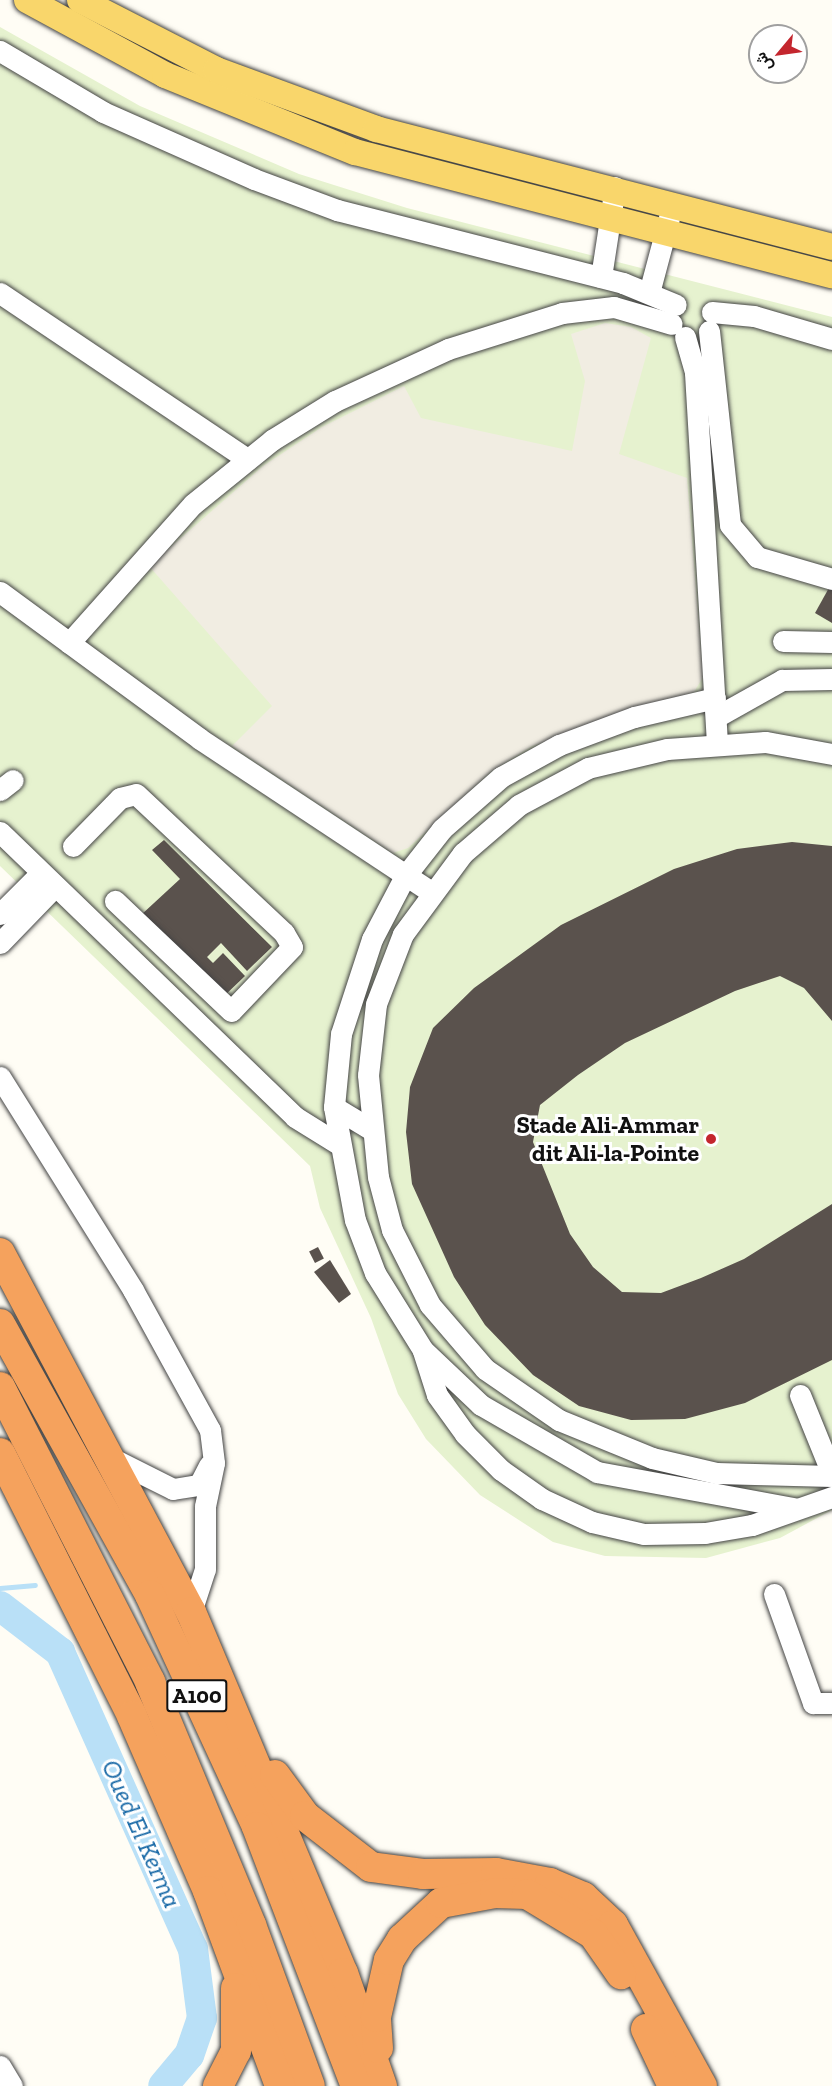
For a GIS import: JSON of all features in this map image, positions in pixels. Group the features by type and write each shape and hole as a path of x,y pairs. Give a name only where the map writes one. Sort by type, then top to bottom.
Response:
{"highway":[{"path":"0,1253 191,1612 339,1962 384,2086"},
{"name":"A100","path":"0,1324 68,1440 165,1626 257,1827 356,2086"},
{"name":"A100","path":"0,1387 150,1682 251,1925 310,2086"},
{"path":"0,1453 132,1716 208,1891 280,2086"},
{"path":"191,1612 208,1636 277,1778 305,1816 371,1867 423,1874 496,1873 550,1883 583,1897 613,1925 702,2086"},
{"path":"208,1891 232,1963 239,2009 236,2051 218,2086"},
{"path":"384,2086 376,2017 389,1960 402,1939 441,1903 495,1893 527,1894 593,1935 627,1981 673,2086"}],"main road":[{"path":"27,0 165,75 308,136 451,181 610,216 832,275"},
{"path":"80,0 168,48 314,108 438,147 615,187 832,247"}],"street":[{"path":"0,51 173,147 337,210 601,277 649,293 678,322 695,373 717,743"},
{"path":"601,277 615,187"},
{"path":"649,293 672,203"},
{"path":"0,293 247,459"},
{"path":"69,643 162,536 247,459 373,382 504,329 596,307 629,309 678,322"},
{"path":"832,339 748,314 710,321 730,525 757,557 832,579"},
{"path":"0,592 69,643 430,891"},
{"path":"783,642 832,642"},
{"path":"794,1508 597,1472 507,1424 423,1350 399,1319 364,1249 337,1143 334,1107 348,1006 372,939 405,876 460,810 523,763 625,720 716,708 782,680 832,679"},
{"path":"800,1395 832,1475 716,1473 663,1461 589,1435 507,1387 447,1328 416,1281 384,1204 372,1130 368,1063 376,1004 403,934 430,891 493,825 564,779 640,753 717,743 773,743 832,754"},
{"path":"73,846 120,798 136,794 284,933 292,947 231,1011 115,901"},
{"path":"0,832 295,1117 337,1143"},
{"path":"0,914 48,880"},
{"path":"0,943 48,880"},
{"path":"0,1077 133,1290 213,1441 205,1569 191,1612"},
{"path":"334,1107 372,1130"},
{"path":"423,1350 433,1386 465,1434 501,1470 542,1499 592,1522 644,1534 705,1533 752,1525 794,1508 832,1497"},
{"path":"111,1458 147,1480 187,1490 209,1471 213,1441"},
{"path":"774,1594 813,1703 832,1703"},
{"path":"0,2066 12,2086"}],"green space":[{"path":"0,27 140,106 299,174 407,208 832,317 832,1510 780,1538 706,1558 605,1556 553,1542 480,1495 426,1439 398,1394 371,1318 320,1208 310,1166 0,866"}],"shaded area":[{"path":"605,323 631,327 651,338 619,454 687,478 703,677 694,692 532,746 490,772 408,848 393,853 232,746 272,706 149,566 263,466 322,427 404,386 421,418 572,451 585,381 571,334"}],"building":[{"path":"830,586 832,588 832,623 815,613"},
{"path":"164,840 272,947 247,971 221,943 207,957 213,963 223,953 245,976 221,999 141,915 180,879 152,850"},
{"path":"792,842 832,846 832,1021 804,988 780,976 735,991 625,1043 578,1075 540,1105 533,1142 570,1234 593,1267 622,1292 661,1293 701,1278 744,1259 832,1204 832,1360 745,1403 685,1419 631,1420 579,1406 533,1375 485,1325 454,1277 412,1184 406,1132 410,1087 433,1028 474,988 561,925 674,869 737,849"},
{"path":"318,1247 324,1259 315,1263 309,1252"},
{"path":"330,1260 351,1294 339,1303 314,1272"}],"waterway":[{"path":"0,1588 35,1585"},
{"name":"Oued El Kerma","path":"0,1606 60,1652 193,1949 202,2018 189,2055 163,2086"}],"place":[{"name":"Stade Ali-Ammar dit Ali-la-Pointe","path":"711,1139"}]}
